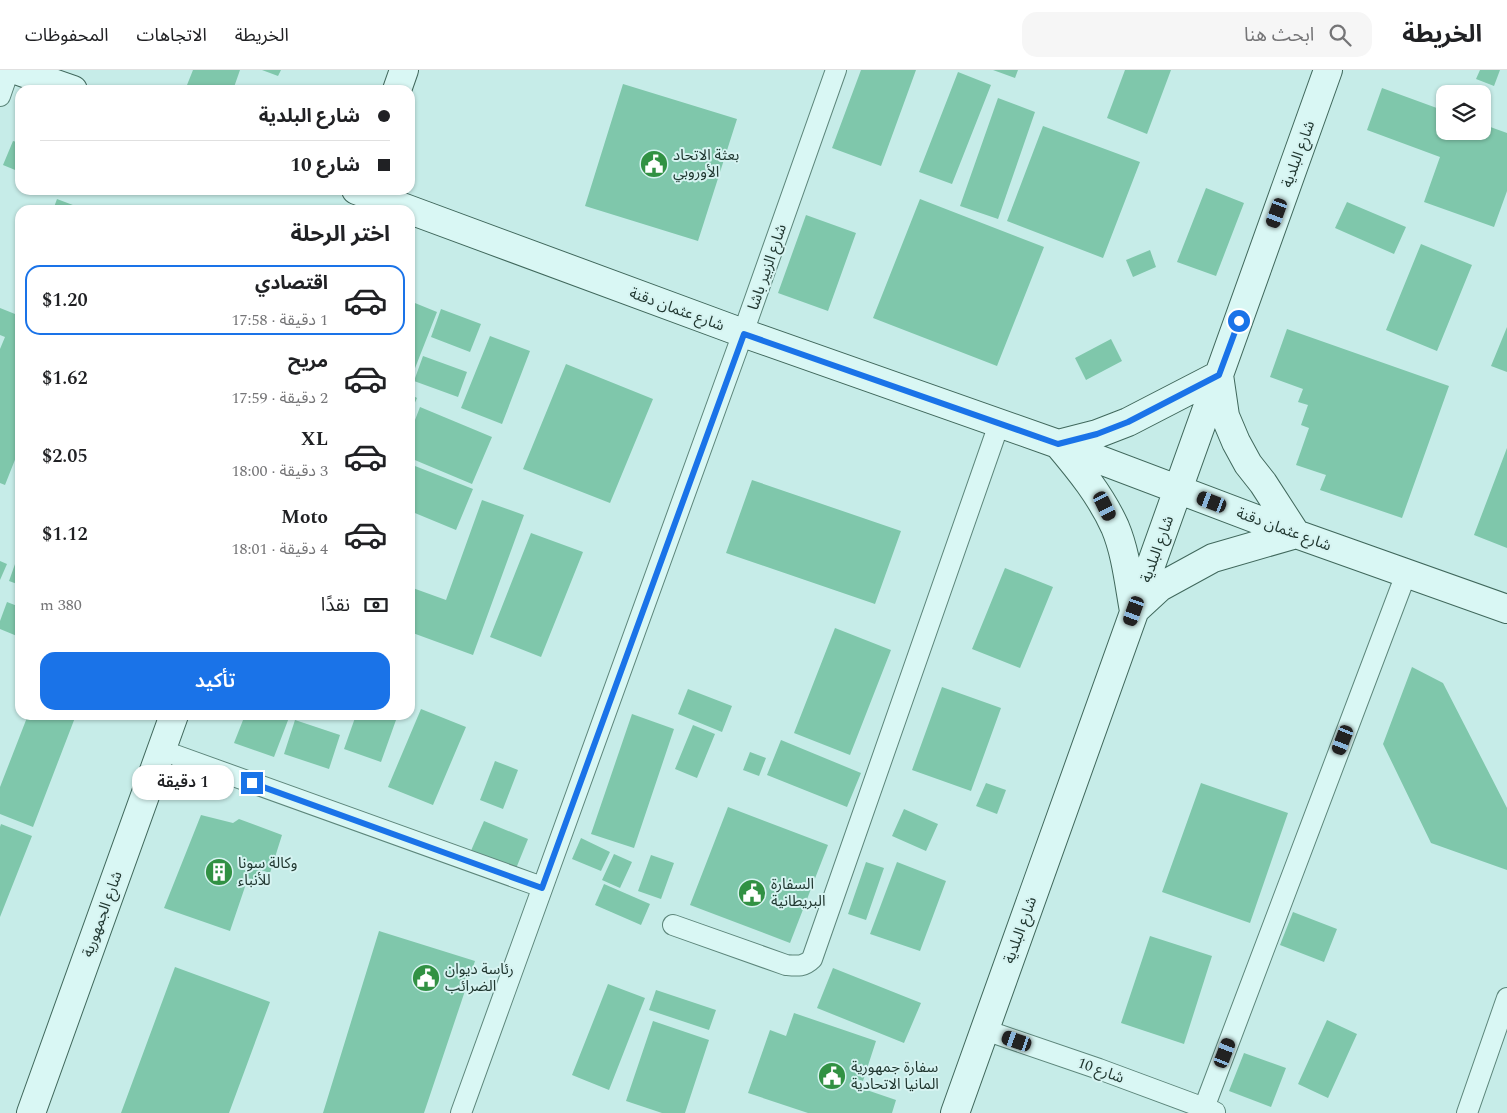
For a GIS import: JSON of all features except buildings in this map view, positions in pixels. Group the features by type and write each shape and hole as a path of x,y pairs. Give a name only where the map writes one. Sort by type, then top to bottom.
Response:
{"street":[{"path":"0,96 9,70"},
{"path":"16,70 59,85"},
{"path":"399,85 404,70"},
{"name":"شارع الزبير باشا","path":"461,1113 744,334 836,70"},
{"name":"شارع البلدية","path":"955,1113 1328,70"},
{"name":"شارع عثمان دقنة","path":"359,195 387,205"},
{"name":"شارع عثمان دقنة","path":"415,215 744,334 1058,444 1296,534 1507,609"},
{"path":"1219,375 1225,416 1236,442 1248,464 1263,483 1296,534 1213,558 1160,587 1134,611 1116,529 1105,506 1090,483 1058,444 1097,434 1128,422 1219,375"},
{"path":"673,925 786,965 806,965 812,959 999,424"},
{"path":"1211,1111 1406,574"},
{"name":"شارع الجمهورية","path":"31,1113 172,720"},
{"path":"161,750 542,888"},
{"path":"1466,1113 1507,998"},
{"name":"شارع 10","path":"985,1030 1099,1069 1211,1111"}],"place":[{"name":"بعثة الاتحاد الأوروبي","path":"654,164"},
{"name":"وكالة سونا للأنباء","path":"219,872"},
{"name":"السفارة البريطانية","path":"752,893"},
{"name":"رئاسة ديوان الضرائب","path":"426,978"},
{"name":"سفارة جمهورية المانيا الاتحادية","path":"832,1076"}],"route":[{"path":"252,783 542,888 744,334 1058,444 1097,434 1128,422 1219,375 1239,321"}]}
